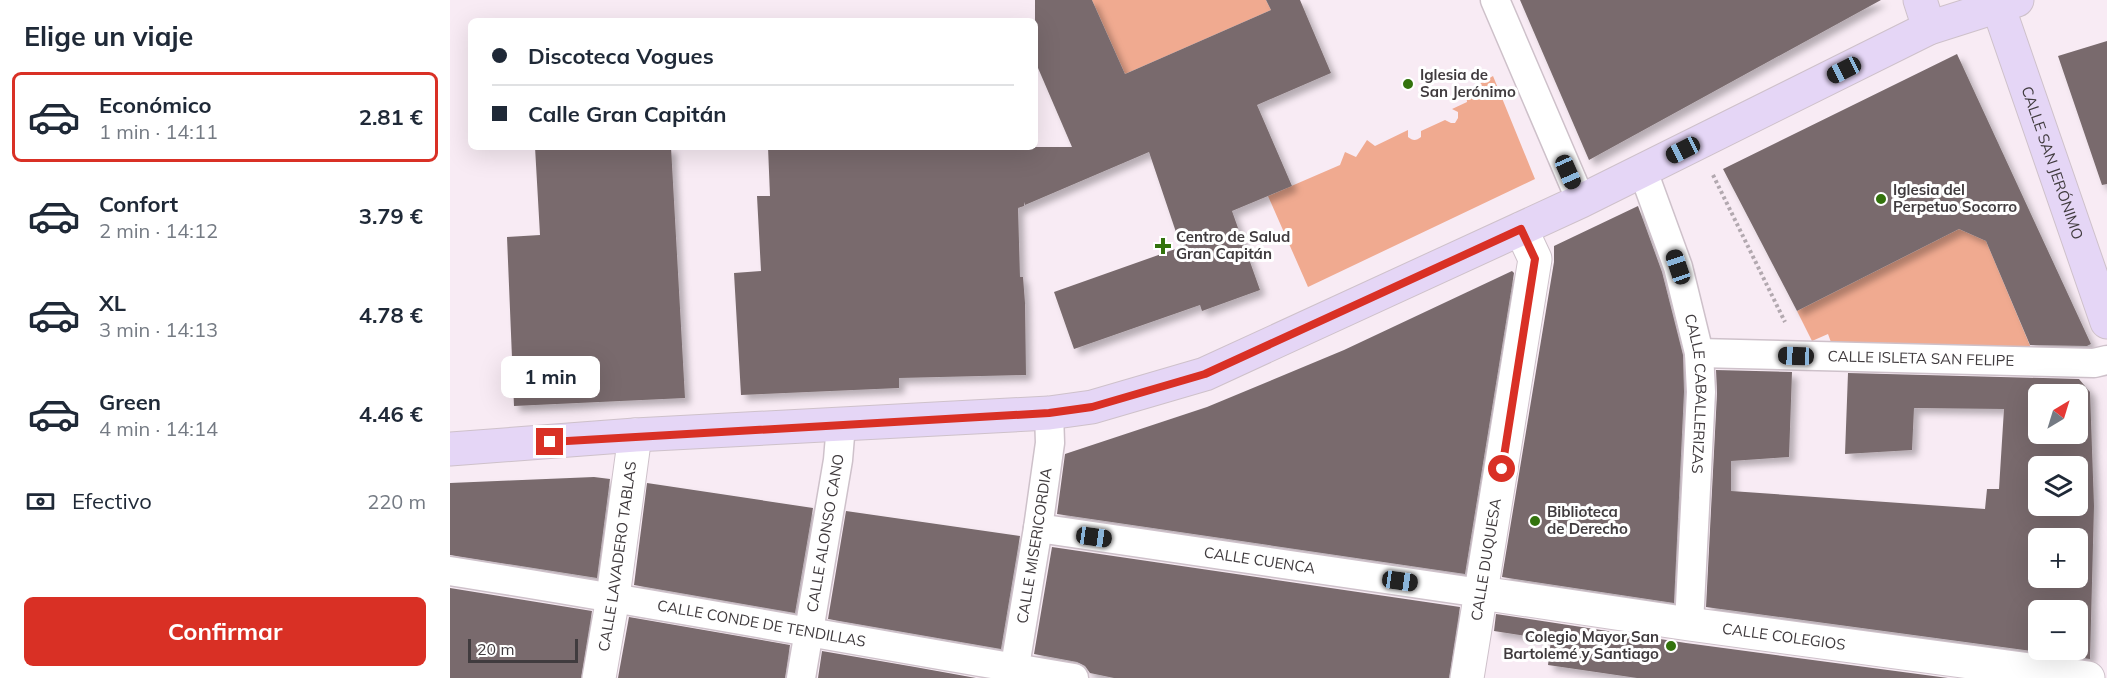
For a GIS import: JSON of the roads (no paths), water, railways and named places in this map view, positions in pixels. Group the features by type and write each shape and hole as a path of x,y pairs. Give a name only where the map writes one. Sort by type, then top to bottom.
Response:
{"main road":[{"path":"450,449 635,435 1049,413 1092,407 1205,374 1581,201 1643,171 1925,14 2007,3"},
{"name":"CALLE SAN JERÓNIMO","path":"2007,3 2107,322"}],"street":[{"path":"1495,0 1581,201"},
{"name":"CALLE CABALLERIZAS","path":"1643,171 1678,267 1699,353 1701,392 1689,624"},
{"name":"CALLE DUQUESA","path":"1467,678 1535,259 1521,229"},
{"name":"CALLE ISLETA SAN FELIPE","path":"1699,353 2082,363 2107,360"},
{"name":"CALLE MISERICORDIA","path":"1014,673 1050,442 1049,413"},
{"name":"CALLE ALONSO CANO","path":"801,678 838,460 841,424"},
{"name":"CALLE LAVADERO TABLAS","path":"599,678 613,597 635,435"},
{"name":"CALLE CUENCA","path":"1038,528 1481,593"},
{"name":"CALLE CONDE DE TENDILLAS","path":"450,571 809,632 1014,673 1074,678"},
{"name":"CALLE COLEGIOS","path":"1481,593 1689,624 2088,678"}],"place":[{"name":"Iglesia de San Jerónimo","path":"1408,84"},
{"name":"Iglesia del Perpetuo Socorro","path":"1881,199"},
{"name":"Centro de Salud Gran Capitán","path":"1163,246"},
{"name":"Biblioteca de Derecho","path":"1535,521"},
{"name":"Colegio Mayor San Bartolemé y Santiago","path":"1671,646"}]}
